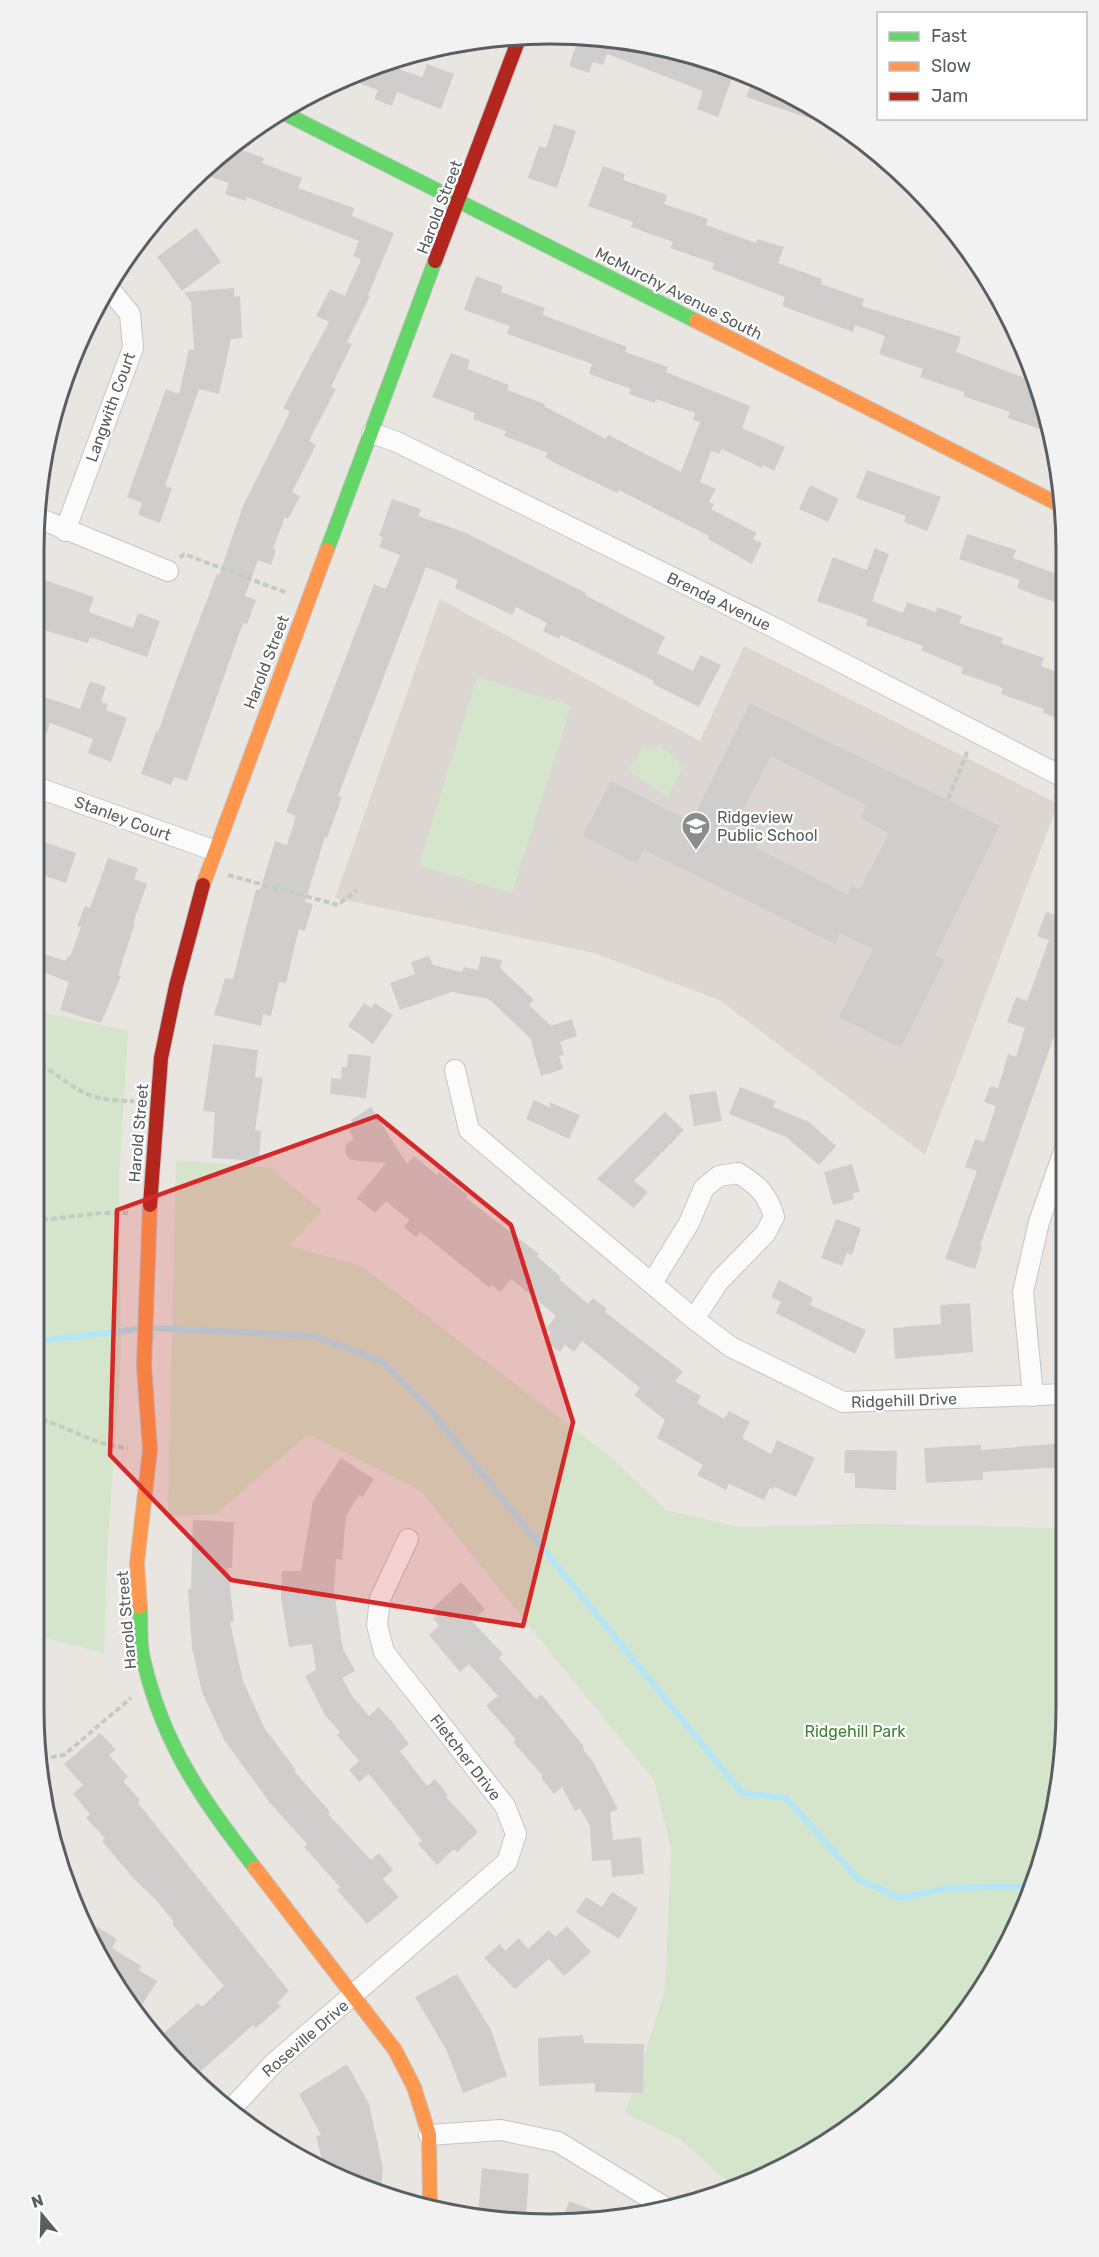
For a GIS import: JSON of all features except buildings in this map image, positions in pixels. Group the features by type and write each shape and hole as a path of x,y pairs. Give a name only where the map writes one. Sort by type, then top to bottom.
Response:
{"street":[{"name":"Harold Street","path":"432,2199 429,2135 414,2088 395,2050 206,1804 166,1734 150,1686 143,1660 137,1563 150,1450 144,1366 146,1306 161,1058 176,986 207,870 517,45"},
{"name":"McMurchy Avenue South","path":"289,116 1053,501"},
{"name":"Langwith Court","path":"65,531 133,348 130,314 113,293"},
{"name":"Brenda Avenue","path":"372,433 397,442 772,627 1056,773"},
{"path":"45,521 168,571"},
{"name":"Stanley Court","path":"44,790 213,850"},
{"name":"Ridgehill Drive","path":"455,1070 469,1130 694,1319 731,1347 843,1402 1056,1395"},
{"path":"652,1283 689,1222 704,1188 719,1176 738,1173 758,1185 770,1201 774,1217 765,1234 719,1281 694,1319"},
{"path":"1033,1396 1023,1292 1039,1222 1056,1174"},
{"name":"Fletcher Drive","path":"354,1995 507,1862 516,1834 505,1806 384,1652 377,1625 380,1599 408,1539"},
{"name":"Roseville Drive","path":"235,2104 273,2063 354,1995"},
{"path":"429,2135 501,2130 558,2142 656,2202"}],"path":[{"path":"168,571 184,554 307,600"},
{"path":"948,799 975,732"},
{"path":"207,870 338,905 357,890"},
{"path":"44,1068 67,1085 90,1097 157,1101"},
{"path":"44,1220 101,1213 150,1212"},
{"path":"44,1419 88,1439 115,1447 150,1450"},
{"path":"47,1758 64,1755 124,1703 150,1686"}],"highlighted area":[{"path":"377,1116 511,1225 573,1422 523,1626 231,1580 110,1455 117,1210"}],"shaded area":[{"name":"Ridgeview Public School","path":"440,599 700,741 744,646 1056,803 1056,809 925,1155 719,1000 594,953 335,898"}],"green space":[{"path":"477,677 571,706 512,893 419,865"},
{"path":"660,746 683,768 667,797 630,771 630,767 643,749"},
{"path":"44,1012 128,1031 119,1177 121,1353 108,1541 104,1653 44,1638"},
{"name":"Ridgehill Park","path":"176,1160 270,1168 322,1211 289,1246 361,1266 612,1458 666,1510 740,1527 863,1524 1056,1528 1056,1708 1046,1806 1029,1870 988,1961 951,2016 930,2041 883,2088 858,2109 802,2146 727,2181 681,2140 625,2113 665,1991 671,1847 654,1781 420,1490 308,1434 216,1514 168,1516"}],"waterway":[{"path":"153,1328 314,1336 383,1362 425,1404 742,1793 786,1798 858,1879 900,1898 949,1888 1023,1886"},
{"path":"44,1341 137,1329"}],"traffic: fast":[{"path":"289,116 696,321"},
{"path":"327,550 435,261"},
{"path":"140,1607 142,1655 162,1720 174,1747 202,1795 255,1868"}],"traffic: slow":[{"path":"696,321 1053,501"},
{"path":"203,885 327,550"},
{"path":"140,1607 137,1563 150,1450 144,1366 150,1205"},
{"path":"255,1868 395,2050 414,2087 429,2135 430,2199"}],"traffic: jam":[{"path":"435,261 517,45"},
{"path":"150,1205 161,1058 176,986 203,885"}],"place":[{"name":"Ridgeview Public School","path":"696,852"}]}
